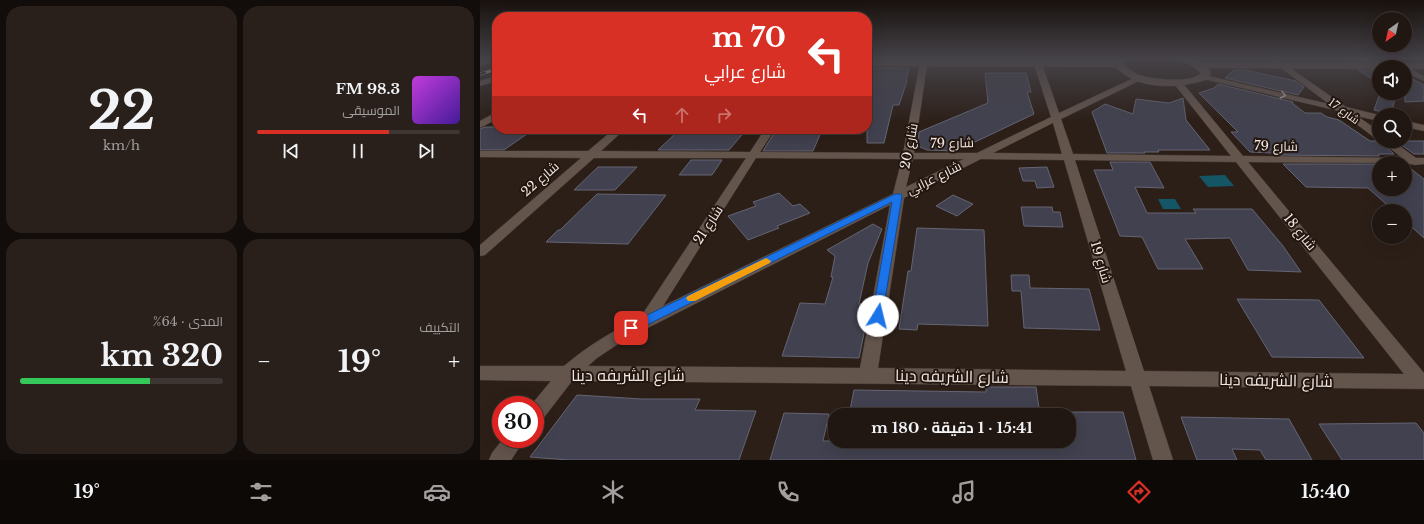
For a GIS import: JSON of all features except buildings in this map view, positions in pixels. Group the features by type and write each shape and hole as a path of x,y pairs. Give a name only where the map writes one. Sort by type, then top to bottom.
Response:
{"street":[{"name":"شارع 20","path":"868,375 898,196 908,157 920,79"},
{"name":"شارع 19","path":"1043,79 1069,158 1163,460"},
{"name":"شارع عرابي","path":"544,403 566,375 598,349 645,321 1055,118 1138,79"},
{"path":"1152,79 1178,83 1197,79"},
{"path":"1214,79 1372,116"},
{"name":"شارع 17","path":"1301,79 1372,131"},
{"path":"480,84 492,80"},
{"name":"شارع 18","path":"1178,83 1422,382"},
{"path":"480,125 492,118"},
{"path":"1412,125 1424,128"},
{"name":"شارع 22","path":"480,252 614,134"},
{"name":"شارع 21","path":"645,321 767,134"},
{"path":"1398,148 1419,161 1424,168"},
{"name":"شارع 79","path":"480,154 908,157 978,156 1419,161"},
{"name":"شارع الشريفه دينا","path":"480,373 566,375 868,375 1422,382"},
{"path":"499,460 508,448"}],"water":[{"path":"1225,175 1234,186 1208,187 1199,176"},
{"path":"1158,199 1175,199 1181,209 1163,209"}],"slow traffic":[{"path":"691,298 766,261"}],"route":[{"path":"631,328 898,196 878,316"}]}
